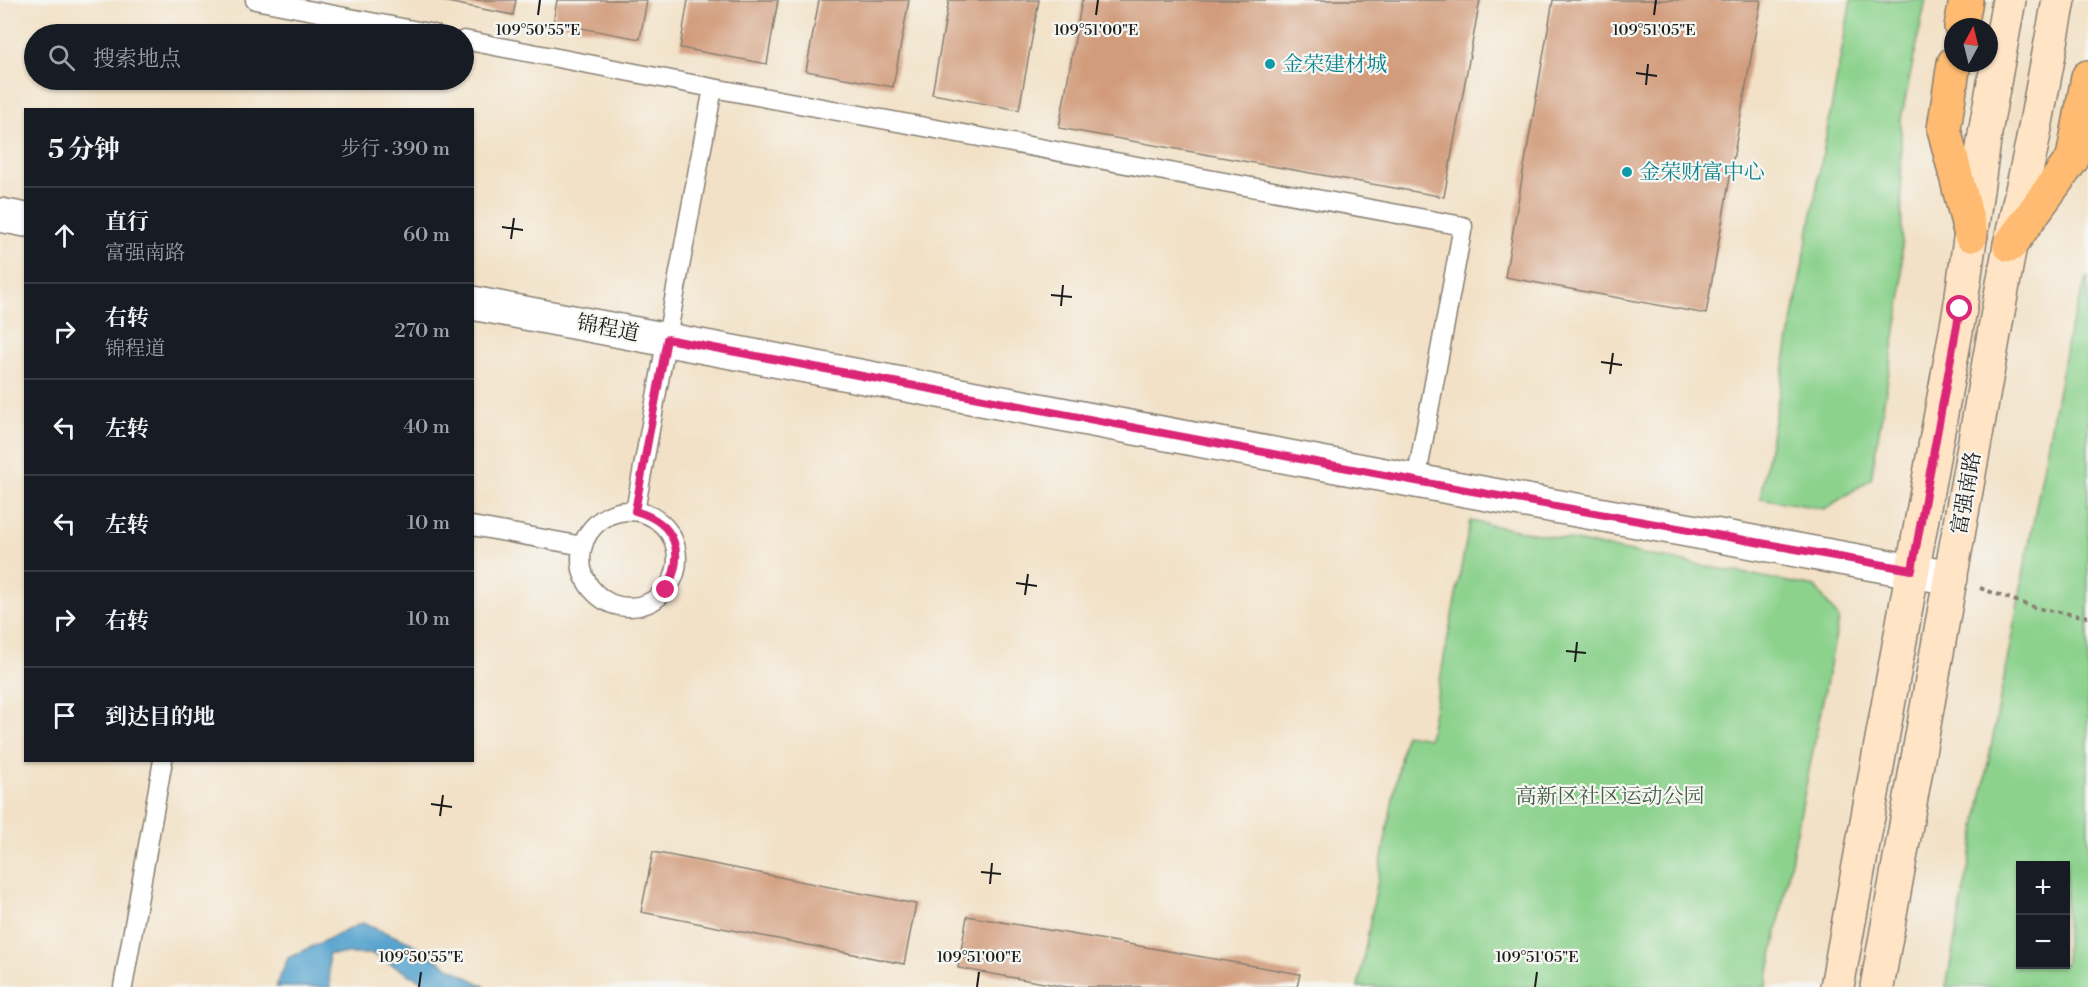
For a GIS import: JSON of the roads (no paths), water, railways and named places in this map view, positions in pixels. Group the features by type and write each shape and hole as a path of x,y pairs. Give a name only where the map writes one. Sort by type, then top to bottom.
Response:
{"main road":[{"path":"1963,18 1966,0"},
{"name":"富强南路","path":"1837,987 1960,309 1986,127 2009,0"},
{"name":"富强南路","path":"1877,987 2010,245 2059,0"},
{"path":"1953,72 1944,129 1971,235"},
{"path":"2010,245 2073,158 2088,77"}],"street":[{"path":"0,215 24,219"},
{"name":"锦程道","path":"474,303 1416,481 1951,578"}],"lane":[{"path":"255,0 381,24"},
{"path":"474,42 1463,226 1416,481"},
{"path":"635,511 713,88"},
{"path":"635,511 649,515 669,532 675,544 678,560 674,576 666,590 653,600 638,606 622,606 607,601 594,591 585,577 581,561 583,546 588,533 603,519 622,512 635,511"},
{"path":"474,526 583,546"},
{"path":"123,987 163,762"}],"water":[{"path":"362,923 409,942 486,987 432,987 373,954 328,954 330,987 276,987 288,958"}],"place":[{"name":"金荣建材城","path":"1270,64"},
{"name":"金荣财富中心","path":"1627,172"}],"park label":[{"name":"高新区社区运动公园","path":"1610,796"}]}
